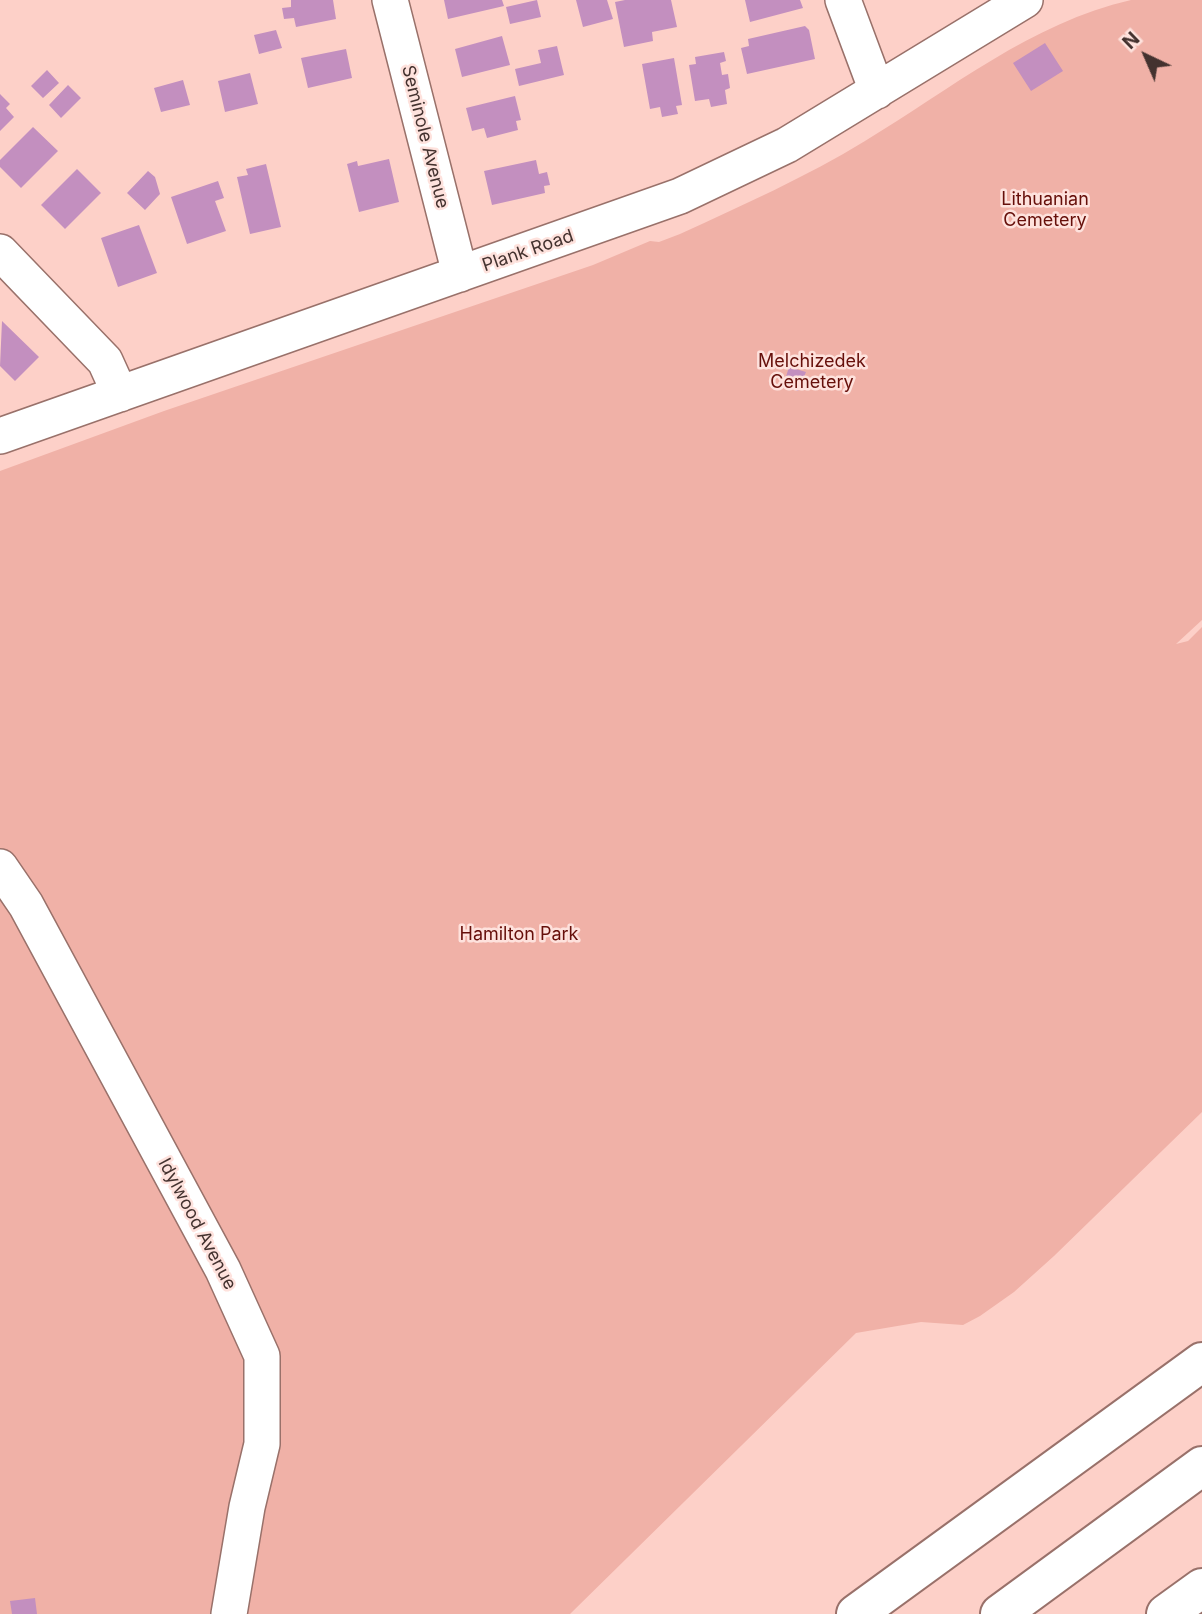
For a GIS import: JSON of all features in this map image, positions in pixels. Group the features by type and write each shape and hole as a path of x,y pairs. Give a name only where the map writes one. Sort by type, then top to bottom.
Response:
{"highway":[{"path":"856,1614 1202,1362"},
{"path":"1000,1614 1202,1466"},
{"path":"1166,1614 1202,1588"}],"street":[{"name":"Seminole Avenue","path":"390,0 460,274"},
{"path":"843,0 877,91"},
{"name":"Plank Road","path":"0,436 637,213 714,182 787,145 1025,0"},
{"path":"0,252 105,361 120,394"},
{"name":"Idylwood Avenue","path":"0,867 26,905 223,1270 262,1356 262,1444 239,1548 229,1614"}],"green space":[{"name":"Hamilton Park","path":"1131,0 1202,0 1202,620 1176,644 1188,641 1202,627 1202,1112 1054,1256 1014,1292 980,1316 963,1325 921,1322 856,1333 570,1614 0,1614 0,471 164,411 593,265 650,241 659,242 680,234 820,167 1026,41 1059,24"}],"building":[{"path":"291,0 333,0 336,19 296,27 294,18 284,19 282,8 291,7"},
{"path":"444,0 502,0 504,6 448,19"},
{"path":"537,0 541,17 510,24 506,7"},
{"path":"576,0 607,0 613,19 583,27"},
{"path":"671,0 677,27 652,32 653,41 624,47 615,2"},
{"path":"745,0 800,0 803,8 750,22"},
{"path":"805,26 809,30 815,59 747,74 741,48 749,46 748,39"},
{"path":"276,30 282,48 259,54 254,35"},
{"path":"502,36 510,65 462,77 455,49"},
{"path":"1045,43 1063,71 1031,91 1013,63"},
{"path":"557,46 564,75 519,86 515,69 541,63 538,50"},
{"path":"346,49 352,78 308,88 301,58"},
{"path":"724,52 726,61 720,63 722,75 728,74 730,88 725,90 727,104 711,107 709,99 695,101 689,65 696,64 695,57"},
{"path":"674,58 682,105 676,106 678,114 662,117 660,107 650,109 642,64"},
{"path":"47,70 59,83 43,98 31,86"},
{"path":"250,73 258,104 225,112 218,81"},
{"path":"183,80 190,105 161,112 154,88"},
{"path":"68,85 81,98 61,118 49,105"},
{"path":"0,94 10,104 6,108 14,117 0,131"},
{"path":"515,96 521,120 516,121 518,130 487,138 484,128 472,131 466,108"},
{"path":"33,127 58,151 21,188 0,167 0,160"},
{"path":"389,159 399,202 359,212 347,164 357,161 358,166"},
{"path":"536,160 539,174 547,172 550,185 544,186 545,193 492,205 484,171"},
{"path":"266,164 281,227 250,234 237,177 248,175 246,169"},
{"path":"77,169 101,193 65,229 41,205"},
{"path":"148,171 155,177 160,194 145,210 127,193"},
{"path":"218,181 224,198 215,201 226,231 187,244 171,197"},
{"path":"139,225 157,273 118,287 101,238"},
{"path":"2,321 39,357 15,381 0,366"},
{"path":"789,367 806,372 798,391 783,386"},
{"path":"35,1598 37,1614 12,1614 10,1601"}],"park label":[{"name":"Lithuanian Cemetery","path":"1045,210"},
{"name":"Melchizedek Cemetery","path":"812,372"}]}
